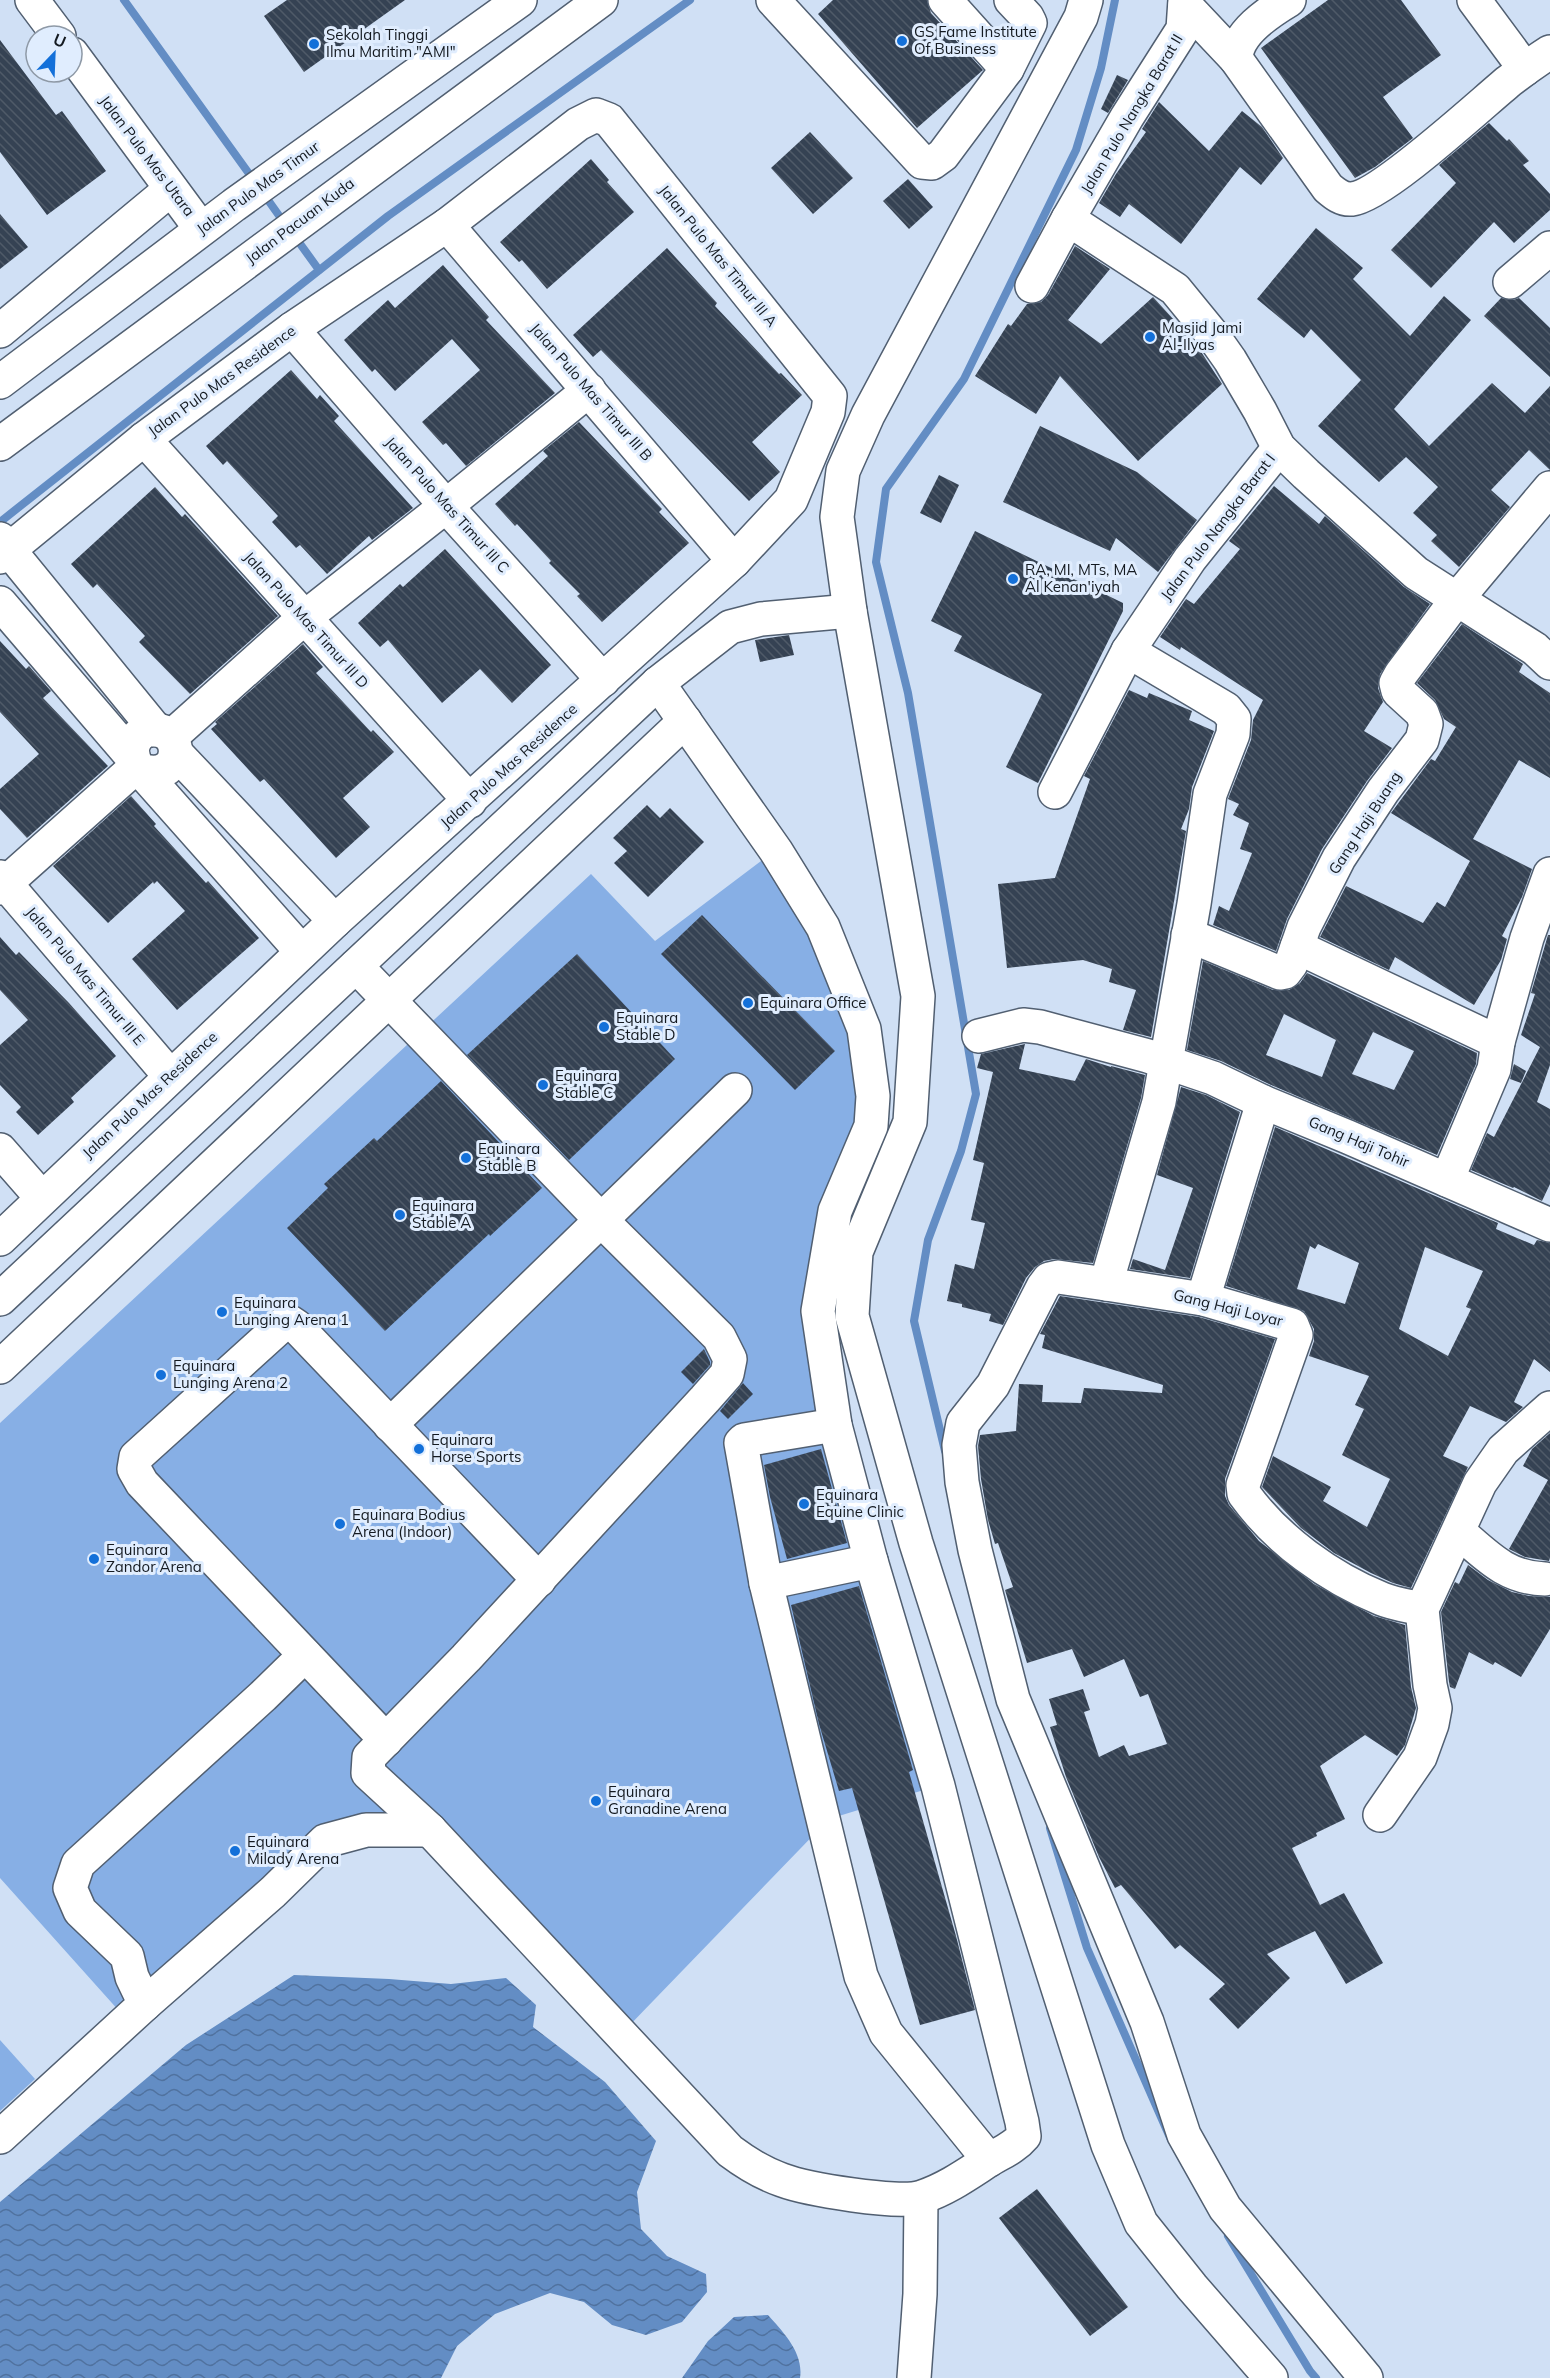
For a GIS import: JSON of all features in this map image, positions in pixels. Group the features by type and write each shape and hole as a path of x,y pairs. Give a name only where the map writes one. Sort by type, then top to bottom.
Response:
{"street":[{"path":"32,0 49,24"},
{"name":"Jalan Pulo Mas Timur","path":"0,382 201,229 520,0"},
{"name":"Jalan Pacuan Kuda","path":"0,444 601,0"},
{"path":"945,0 1007,69"},
{"path":"784,3 921,162 932,163 943,155 1007,69 1030,23 1028,17 1011,0"},
{"path":"1086,0 1081,17 868,415 843,471 837,517 850,611 918,996 910,1122 856,1252 852,1316 916,1543 1108,2145 1141,2223 1192,2287 1271,2378"},
{"path":"1236,59 1240,41 1262,20 1289,0"},
{"path":"1185,3 1236,59 1328,188 1338,196 1352,199 1369,194 1538,61 1474,0"},
{"name":"Jalan Pulo Nangka Barat II","path":"1032,286 1127,117 1183,29 1185,3"},
{"name":"Jalan Pulo Mas Utara","path":"84,70 201,229"},
{"name":"Jalan Pulo Mas Timur III A","path":"447,225 578,124 596,115 609,120 830,396 828,412 791,500 734,561"},
{"path":"0,331 171,189"},
{"path":"1068,219 1168,285 1186,301 1230,360 1279,448 1399,560 1535,649 1550,663"},
{"name":"Jalan Pulo Mas Residence","path":"335,921 167,740 3,549 144,439 292,329 447,225"},
{"name":"Jalan Pulo Mas Timur III B","path":"447,225 734,561"},
{"path":"1510,282 1550,248"},
{"name":"Jalan Pulo Mas Timur III C","path":"292,329 446,506 603,680"},
{"path":"138,765 152,773 168,768 174,761 167,740 304,618 589,390"},
{"name":"Jalan Pulo Mas Timur III D","path":"144,439 470,801"},
{"name":"Jalan Pulo Nangka Barat I","path":"1055,792 1128,651 1190,559 1279,448"},
{"path":"1457,599 1550,488"},
{"name":"Jalan Pulo Mas Residence","path":"0,1239 335,921 734,561"},
{"name":"Gang Haji Buang","path":"1188,935 1280,973 1285,972 1291,964 1304,927 1339,858 1383,791 1422,740 1426,724 1422,712 1398,691 1396,683 1457,599"},
{"path":"0,603 302,952"},
{"path":"0,1299 658,682 730,627 760,619 850,611"},
{"path":"1106,1284 1159,1102 1210,794 1233,734 1234,719 1226,709 1128,651"},
{"path":"356,966 602,1221 719,1337 729,1359 727,1374 539,1580 369,1757 368,1773 430,1830 730,2151 751,2167 783,2181 892,2200 921,2198 958,2181 1017,2145 1024,2136 938,1786 835,1425 818,1311 835,1211 871,1126 873,1096 864,1029 823,927 776,851 658,682"},
{"path":"0,1366 685,721"},
{"path":"2,883 138,765"},
{"path":"1447,1180 1494,1069 1498,1042 1527,938 1550,874"},
{"name":"Jalan Pulo Mas Timur III E","path":"2,883 170,1076"},
{"path":"1297,947 1498,1042"},
{"name":"Gang Haji Tohir","path":"979,1036 1023,1025 1040,1027 1166,1062 1213,1078 1263,1102 1550,1225"},
{"path":"390,1425 735,1090"},
{"path":"1203,1299 1263,1102"},
{"path":"0,1150 42,1198"},
{"path":"58,1245 89,1283"},
{"name":"Gang Haji Loyar","path":"1366,2378 1225,2208 1184,2135 1147,2022 1013,1699 975,1550 962,1482 959,1445 963,1423 993,1385 1042,1287 1049,1279 1058,1277 1203,1299 1287,1322 1295,1329 1296,1335 1243,1485 1244,1494 1288,1541 1344,1581 1384,1600 1422,1609"},
{"path":"386,1740 142,1483 134,1468 136,1457 283,1324 290,1322 539,1580"},
{"path":"1380,1815 1420,1756 1432,1724 1435,1708 1430,1685 1422,1609 1480,1483 1503,1450 1549,1410"},
{"path":"835,1425 744,1440 741,1443 766,1583 861,1976 886,2033 989,2160"},
{"path":"847,1472 893,1462"},
{"path":"1459,1532 1502,1568 1531,1579 1545,1579"},
{"path":"766,1583 872,1561"},
{"path":"145,2004 132,1977 127,1956 80,1911 70,1888 78,1864 256,1688 305,1654"},
{"path":"0,2137 145,2004 273,1892 325,1841 366,1830 430,1830"},
{"path":"914,2378 920,2294 921,2198"}],"shaded area":[{"name":"Equinara Horse Sports","path":"773,852 860,1025 870,1092 815,1307 927,1789 829,1819 625,2030 437,1820 372,1819 137,2031 0,1878 0,1423 591,874 655,941"},
{"path":"0,2040 35,2079 0,2111"}],"water":[{"path":"294,1975 451,1984 506,1978 536,2005 533,2027 605,2082 656,2141 637,2192 641,2229 667,2256 706,2274 707,2292 682,2322 646,2335 612,2325 584,2302 550,2293 495,2314 457,2346 441,2378 0,2378 0,2202 186,2045"},
{"path":"768,2315 796,2352 800,2378 682,2378 708,2341 734,2317"}],"building":[{"name":"Sekolah Tinggi Ilmu Maritim \"AMI\"","path":"287,0 405,0 304,72 264,16"},
{"name":"GS Fame Institute Of Business","path":"833,0 927,0 931,13 983,70 917,128 818,14"},
{"path":"1328,0 1401,0 1441,55 1383,97 1413,138 1375,167 1355,178 1261,48"},
{"path":"0,40 24,72 24,84 33,84 56,115 62,111 106,171 47,215 0,152"},
{"path":"1117,75 1128,80 1108,113 1101,109"},
{"path":"1159,102 1209,151 1242,111 1262,127 1283,158 1261,185 1240,167 1181,244 1129,204 1120,217 1099,203 1116,174 1146,132 1142,129"},
{"path":"1489,123 1507,141 1509,139 1529,161 1523,165 1550,194 1550,210 1514,243 1494,222 1431,288 1391,250 1456,183 1439,165"},
{"path":"810,132 853,178 813,214 771,168"},
{"path":"591,159 609,180 607,182 634,212 547,289 522,260 519,262 500,242"},
{"path":"908,179 933,207 909,229 883,201"},
{"path":"0,214 28,247 0,269"},
{"path":"1316,228 1363,268 1353,279 1410,336 1444,296 1471,320 1394,409 1429,446 1492,383 1525,413 1550,386 1550,470 1529,450 1491,490 1510,507 1459,567 1431,541 1437,535 1413,513 1438,487 1406,457 1379,482 1318,426 1361,380 1311,329 1304,338 1257,299"},
{"path":"1075,246 1110,269 1068,320 1101,344 1153,297 1196,344 1222,384 1138,461 1060,376 1036,414 975,376 1008,324 1011,326 1027,304 1041,302 1048,295"},
{"path":"667,248 717,303 715,306 802,395 752,442 780,472 749,501 601,350 593,357 573,335"},
{"path":"443,265 489,317 486,320 555,393 466,466 446,443 443,445 422,422 480,370 452,339 395,391 375,369 372,372 344,340 388,300 395,308"},
{"path":"1501,298 1513,300 1519,298 1550,328 1550,377 1484,316"},
{"path":"291,370 317,399 320,395 339,416 334,421 413,508 372,540 369,536 327,574 300,545 296,548 272,522 278,516 227,461 223,465 206,446"},
{"path":"579,422 662,509 659,512 689,543 602,622 577,596 580,594 549,563 551,561 495,504 548,456 543,451"},
{"path":"1040,426 1137,472 1197,520 1158,572 1116,538 1110,551 1003,502"},
{"path":"939,475 959,485 941,523 920,513"},
{"path":"1274,486 1319,524 1325,516 1404,587 1430,604 1380,674 1378,688 1383,702 1364,731 1392,748 1322,849 1287,919 1276,951 1213,925 1219,906 1229,911 1252,853 1240,849 1249,823 1233,815 1239,804 1228,799 1251,740 1253,720 1263,700 1181,647 1180,650 1160,637 1186,599 1194,604 1240,549 1229,541"},
{"path":"155,487 182,517 185,514 278,616 190,694 139,642 145,636 97,584 93,588 71,564"},
{"name":"RA, MI, MTs, MA Al Kenan'iyah","path":"975,531 1123,603 1123,611 1038,783 1006,767 1042,694 954,651 962,636 931,621"},
{"path":"445,549 551,665 512,703 480,669 442,703 388,640 380,647 358,623 400,584 403,587"},
{"path":"1462,624 1523,664 1519,672 1550,693 1550,778 1519,760 1473,839 1532,869 1522,897 1502,936 1507,939 1501,960 1474,1005 1395,957 1389,970 1320,937 1346,886 1423,923 1437,902 1445,907 1470,861 1391,813 1431,759 1435,761 1456,727 1444,719 1435,700 1417,683"},
{"path":"789,635 794,655 760,662 755,640"},
{"path":"0,641 26,669 29,666 51,691 43,698 108,766 27,838 0,809 0,789 39,754 0,712"},
{"path":"303,644 323,667 316,673 371,732 373,730 394,752 343,798 370,827 336,858 264,779 260,782 211,729 217,724 215,722"},
{"path":"1129,690 1147,698 1149,693 1192,711 1189,720 1214,731 1192,787 1189,809 1181,829 1186,831 1151,1037 1123,1030 1136,990 1109,982 1112,969 1083,960 1007,968 998,884 1055,878 1090,779 1084,776"},
{"path":"131,796 156,824 154,826 259,938 177,1010 132,959 185,911 157,881 154,884 153,882 108,923 53,866"},
{"path":"647,805 660,818 670,808 704,842 648,897 614,863 627,851 613,838"},
{"name":"Equinara Office","path":"702,915 835,1051 795,1090 661,954"},
{"path":"1548,935 1550,935 1550,1065 1537,1102 1550,1109 1550,1184 1542,1201 1471,1170 1487,1133 1494,1137 1540,1047 1521,1035 1535,994 1531,993"},
{"path":"0,937 16,955 19,952 69,1003 116,1056 71,1098 74,1102 38,1135 16,1112 21,1107 0,1085 0,1045 28,1020 0,990"},
{"path":"577,954 675,1059 569,1160 467,1055"},
{"path":"1203,961 1273,990 1289,990 1300,983 1307,973 1477,1053 1476,1064 1437,1155 1271,1085 1221,1061 1187,1050","holes":["1284,1014 1336,1040 1322,1077 1266,1055","1373,1032 1414,1051 1394,1090 1352,1074"]},
{"path":"1025,1044 1019,1069 1075,1081 1086,1059 1145,1075 1141,1098 1093,1263 1054,1259 1044,1261 1035,1267 1026,1278 1003,1325 989,1321 991,1314 947,1301 955,1264 974,1269 985,1223 971,1220 984,1163 973,1160 993,1072 977,1068 981,1054"},
{"path":"1514,1064 1526,1071 1521,1083 1510,1079"},
{"path":"441,1081 542,1188 385,1331 287,1228 328,1188 324,1184 374,1138 377,1141"},
{"path":"1181,1087 1206,1095 1240,1112 1190,1278 1130,1269 1133,1259 1165,1270 1193,1188 1157,1175"},
{"path":"1275,1127 1498,1223 1496,1229 1534,1245 1537,1240 1550,1243 1550,1372 1534,1359 1514,1402 1523,1407 1506,1422 1470,1406 1443,1456 1468,1467 1411,1588 1371,1573 1334,1553 1301,1528 1262,1487 1273,1456 1331,1487 1323,1501 1367,1527 1390,1479 1342,1455 1364,1409 1355,1405 1369,1376 1309,1356 1314,1341 1314,1329 1304,1311 1226,1286","holes":["1318,1244 1359,1263 1345,1304 1297,1289 1310,1246 1315,1249","1425,1247 1483,1271 1466,1307 1471,1309 1448,1356 1399,1329"]},
{"path":"1060,1296 1199,1317 1275,1339 1225,1479 1225,1496 1229,1505 1259,1541 1314,1584 1374,1616 1405,1625 1411,1687 1416,1708 1405,1745 1397,1756 1365,1735 1320,1766 1345,1819 1292,1848 1320,1905 1344,1893 1383,1963 1346,1984 1315,1931 1267,1954 1290,1978 1238,2029 1209,1999 1225,1984 1180,1945 1175,1949 1121,1885 1115,1888 1099,1857 1066,1777 1050,1727 1057,1725 1049,1699 1083,1689 1090,1710 1084,1712 1099,1757 1124,1745 1129,1756 1167,1744 1148,1694 1140,1697 1124,1659 1084,1677 1072,1649 1027,1663 1005,1590 1013,1587 998,1543 995,1544 988,1520 981,1479 978,1446 980,1435 1016,1431 1019,1384 1043,1385 1042,1402 1081,1403 1084,1388 1162,1393 1163,1385 1042,1348 1045,1335 1040,1334"},
{"path":"704,1349 710,1365 693,1384 681,1372"},
{"path":"743,1383 753,1394 728,1419 720,1411"},
{"path":"1550,1433 1549,1561 1525,1557 1509,1549 1548,1480 1523,1466 1532,1449"},
{"name":"Equinara Equine Clinic","path":"821,1449 847,1543 787,1559 764,1465"},
{"path":"1468,1565 1488,1580 1512,1592 1550,1597 1550,1629 1521,1677 1495,1662 1493,1665 1469,1652 1455,1689 1450,1687 1449,1682 1441,1612 1455,1582 1459,1584"},
{"path":"859,1586 913,1770 909,1772 975,2010 920,2025 852,1788 839,1791 819,1724 791,1605"},
{"path":"1037,2189 1128,2307 1090,2336 999,2218"}],"waterway":[{"path":"124,0 255,182"},
{"path":"0,522 388,216 690,0"},
{"path":"945,1451 914,1321 928,1240 961,1151 976,1094 908,693 876,562 886,489 964,379 1076,150 1101,68 1115,0"},
{"path":"263,193 285,224"},
{"path":"293,234 319,270"},
{"path":"1050,1828 1087,1948 1171,2140"},
{"path":"1228,2236 1316,2378"}],"place":[{"name":"GS Fame Institute Of Business","path":"902,41"},
{"name":"Sekolah Tinggi Ilmu Maritim \"AMI\"","path":"314,44"},
{"name":"Masjid Jami Al-Ilyas","path":"1150,337"},
{"name":"RA, MI, MTs, MA Al Kenan'iyah","path":"1013,579"},
{"name":"Equinara Office","path":"748,1003"},
{"name":"Equinara Stable D","path":"604,1027"},
{"name":"Equinara Stable C","path":"543,1085"},
{"name":"Equinara Stable B","path":"466,1158"},
{"name":"Equinara Stable A","path":"400,1215"},
{"name":"Equinara Lunging Arena 1","path":"222,1312"},
{"name":"Equinara Lunging Arena 2","path":"161,1375"},
{"name":"Equinara Horse Sports","path":"419,1449"},
{"name":"Equinara Equine Clinic","path":"804,1504"},
{"name":"Equinara Bodius Arena (Indoor)","path":"340,1524"},
{"name":"Equinara Zandor Arena","path":"94,1559"},
{"name":"Equinara Granadine Arena","path":"596,1801"},
{"name":"Equinara Milady Arena","path":"235,1851"}]}
